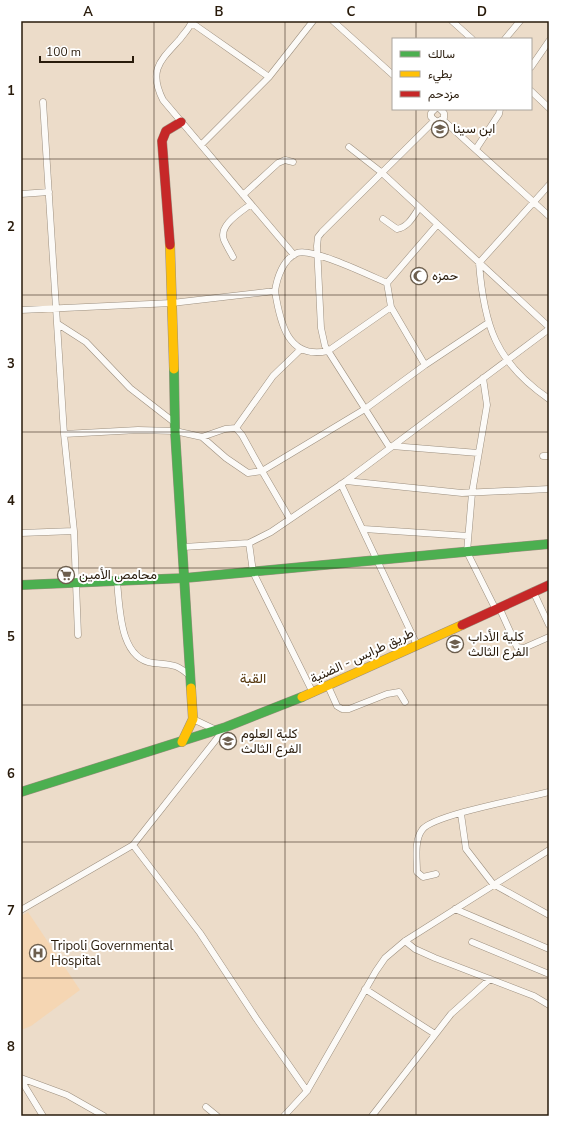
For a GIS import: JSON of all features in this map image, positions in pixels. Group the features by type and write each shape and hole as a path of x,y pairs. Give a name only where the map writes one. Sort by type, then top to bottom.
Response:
{"main road":[{"path":"181,122 167,128 163,134 162,141 170,236 175,427 193,719 182,742"},
{"path":"21,585 76,584 185,578 549,544"},
{"name":"طريق طرابس - الضنية","path":"21,792 182,742 226,727 313,693 497,607 549,585"}],"street":[{"path":"201,145 269,77 313,21"},
{"path":"333,21 392,74"},
{"path":"452,21 471,38"},
{"path":"506,38 520,21"},
{"path":"269,77 192,22 159,63 156,72 156,87 163,100 181,122 294,255"},
{"path":"532,66 549,40"},
{"path":"532,92 549,108"},
{"path":"43,102 64,434 74,531 78,635"},
{"path":"433,110 431,115 434,121"},
{"path":"443,110 445,115 443,120"},
{"path":"476,149 499,114 500,110"},
{"path":"443,120 549,216"},
{"path":"391,447 364,409 328,351 323,339 321,328 318,241 322,232 381,172 434,121 438,122 443,120"},
{"path":"182,547 249,543 272,532 344,482 549,328 381,172 349,147"},
{"path":"244,195 278,163 285,160 293,162"},
{"path":"479,263 549,185"},
{"path":"22,193 49,192"},
{"path":"233,257 223,239 225,226 251,204"},
{"path":"383,219 397,229 403,228 411,220 419,208"},
{"path":"425,365 391,307 388,283 437,225"},
{"path":"388,283 318,254 299,252 294,255 283,267 277,280 275,291 279,313 287,335 307,353 328,351 391,307"},
{"path":"479,263 488,323 506,361 530,384 549,399"},
{"path":"21,310 172,303 275,291"},
{"path":"58,324 86,342 130,388 175,427 202,437 244,472 253,474 262,471 364,409 425,365 488,323"},
{"path":"202,437 236,428 273,376 301,349"},
{"path":"483,378 487,405 472,492 467,552 518,647 524,648 549,637"},
{"path":"64,434 175,427"},
{"path":"236,428 242,435 290,519"},
{"path":"391,447 478,453"},
{"path":"344,482 472,492 549,489"},
{"path":"344,482 417,645"},
{"path":"364,529 468,536"},
{"path":"21,533 74,531"},
{"path":"249,543 253,572 313,693"},
{"path":"117,582 123,633 130,648 142,659 151,663 175,665 191,677"},
{"path":"533,591 549,625"},
{"path":"328,686 337,706 342,709 349,709 387,694 399,692 405,702"},
{"path":"193,719 216,730"},
{"path":"21,910 133,845 226,727"},
{"path":"436,874 423,877 417,872 417,842 420,832 426,825 461,814 549,792"},
{"path":"461,814 466,850 493,884 549,915"},
{"path":"133,845 200,933 256,1018 307,1091"},
{"path":"284,1116 307,1091 365,988 385,958 405,941 493,884 548,851"},
{"path":"454,909 549,949"},
{"path":"405,941 425,954 534,996 549,1005"},
{"path":"472,942 549,974"},
{"path":"372,1116 435,1034 459,1006 490,979"},
{"path":"365,988 435,1034"},
{"path":"21,1079 43,1116"},
{"path":"21,1079 67,1095 104,1116"},
{"path":"206,1107 217,1116"}],"shaded area":[{"name":"Tripoli Governmental Hospital","path":"28,912 80,990 31,1026 21,1030 21,916"}],"traffic: fast":[{"path":"174,369 175,431 191,688"},
{"path":"21,585 185,578 549,544"},
{"path":"21,792 226,727 302,697"}],"traffic: slow":[{"path":"170,245 174,369"},
{"path":"302,697 462,625"},
{"path":"182,742 193,719 191,688"}],"traffic: jam":[{"path":"170,245 162,141 166,131 181,122"},
{"path":"462,625 549,585"}],"place":[{"name":"ابن سينا","path":"440,129"},
{"name":"حمزه","path":"419,276"},
{"name":"محامص الأمين","path":"66,575"},
{"name":"كلية الأداب الفرع الثالث","path":"455,644"},
{"name":"كلية العلوم الفرع الثالث","path":"228,741"},
{"name":"Tripoli Governmental Hospital","path":"38,953"}],"district":[{"name":"القبة","path":"253,678"}]}
